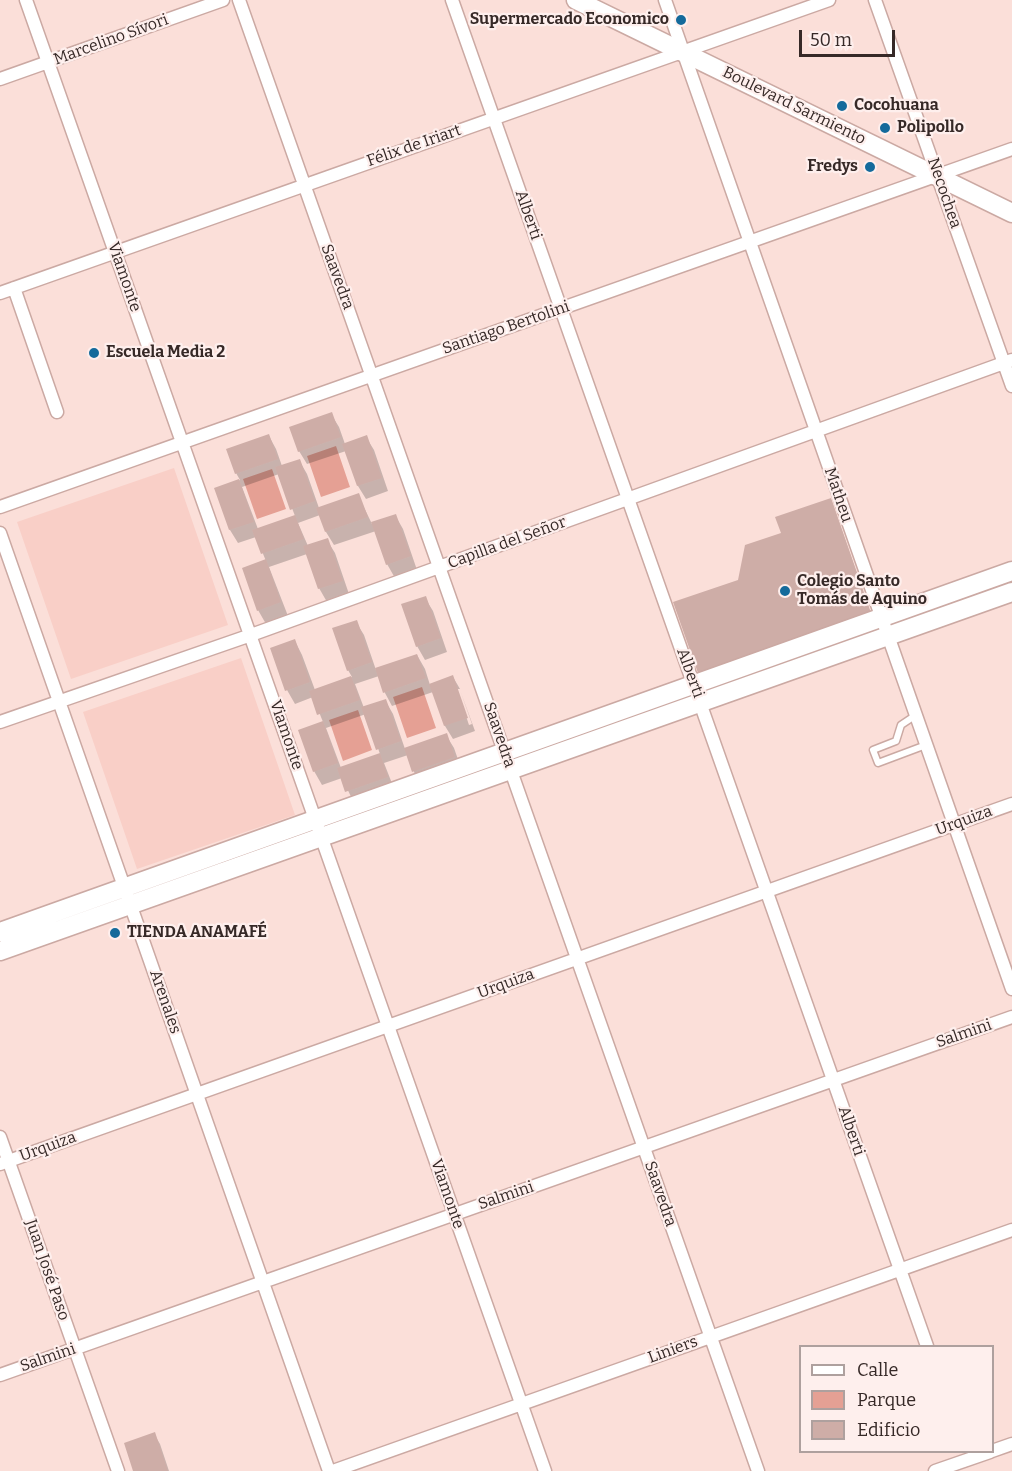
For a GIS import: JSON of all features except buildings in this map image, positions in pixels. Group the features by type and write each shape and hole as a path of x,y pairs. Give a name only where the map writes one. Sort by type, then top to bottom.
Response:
{"main road":[{"name":"Boulevard Sarmiento","path":"576,0 1012,213"},
{"path":"0,932 1012,572"},
{"path":"0,951 1012,592"}],"street":[{"name":"Viamonte","path":"26,0 545,1471"},
{"name":"Marcelino Sívori","path":"0,79 223,0"},
{"name":"Saavedra","path":"239,0 758,1471"},
{"name":"Alberti","path":"452,0 926,1345"},
{"name":"Matheu","path":"665,0 748,242 1012,989"},
{"name":"Félix de Iriart","path":"0,293 829,0"},
{"name":"Necochea","path":"875,0 937,175 1008,362 1012,386"},
{"name":"Santiago Bertolini","path":"0,507 1012,149"},
{"path":"14,288 57,412"},
{"name":"Capilla del Señor","path":"0,722 251,635 1008,362"},
{"name":"Arenales","path":"0,533 331,1471"},
{"name":"Urquiza","path":"4,1162 1012,804"},
{"name":"Salmini","path":"0,1375 1012,1017"},
{"name":"Juan José Paso","path":"0,1137 4,1162 75,1349 118,1471"},
{"name":"Liniers","path":"331,1471 1012,1230"},
{"path":"994,1450 1012,1444"},
{"path":"935,1471 986,1453"}],"lane":[{"path":"915,715 901,725 896,741 873,750 878,762 926,745"}],"shaded area":[{"path":"174,468 228,625 71,679 17,522"},
{"path":"241,658 295,815 137,869 83,712"}],"green space":[{"path":"336,446 350,487 321,497 307,456"},
{"path":"272,469 286,509 257,519 243,479"},
{"path":"873,629 875,634 709,693 707,691 707,688"},
{"path":"422,687 436,728 407,738 393,697"},
{"path":"358,710 372,750 343,761 329,720"}],"place":[{"name":"Supermercado Economico","path":"681,20"},
{"name":"Cocohuana","path":"842,106"},
{"name":"Polipollo","path":"885,128"},
{"name":"Fredys","path":"870,167"},
{"name":"Escuela Media 2","path":"94,353"},
{"name":"Colegio Santo Tomás de Aquino","path":"785,591"},
{"name":"TIENDA ANAMAFÉ","path":"115,933"}]}
